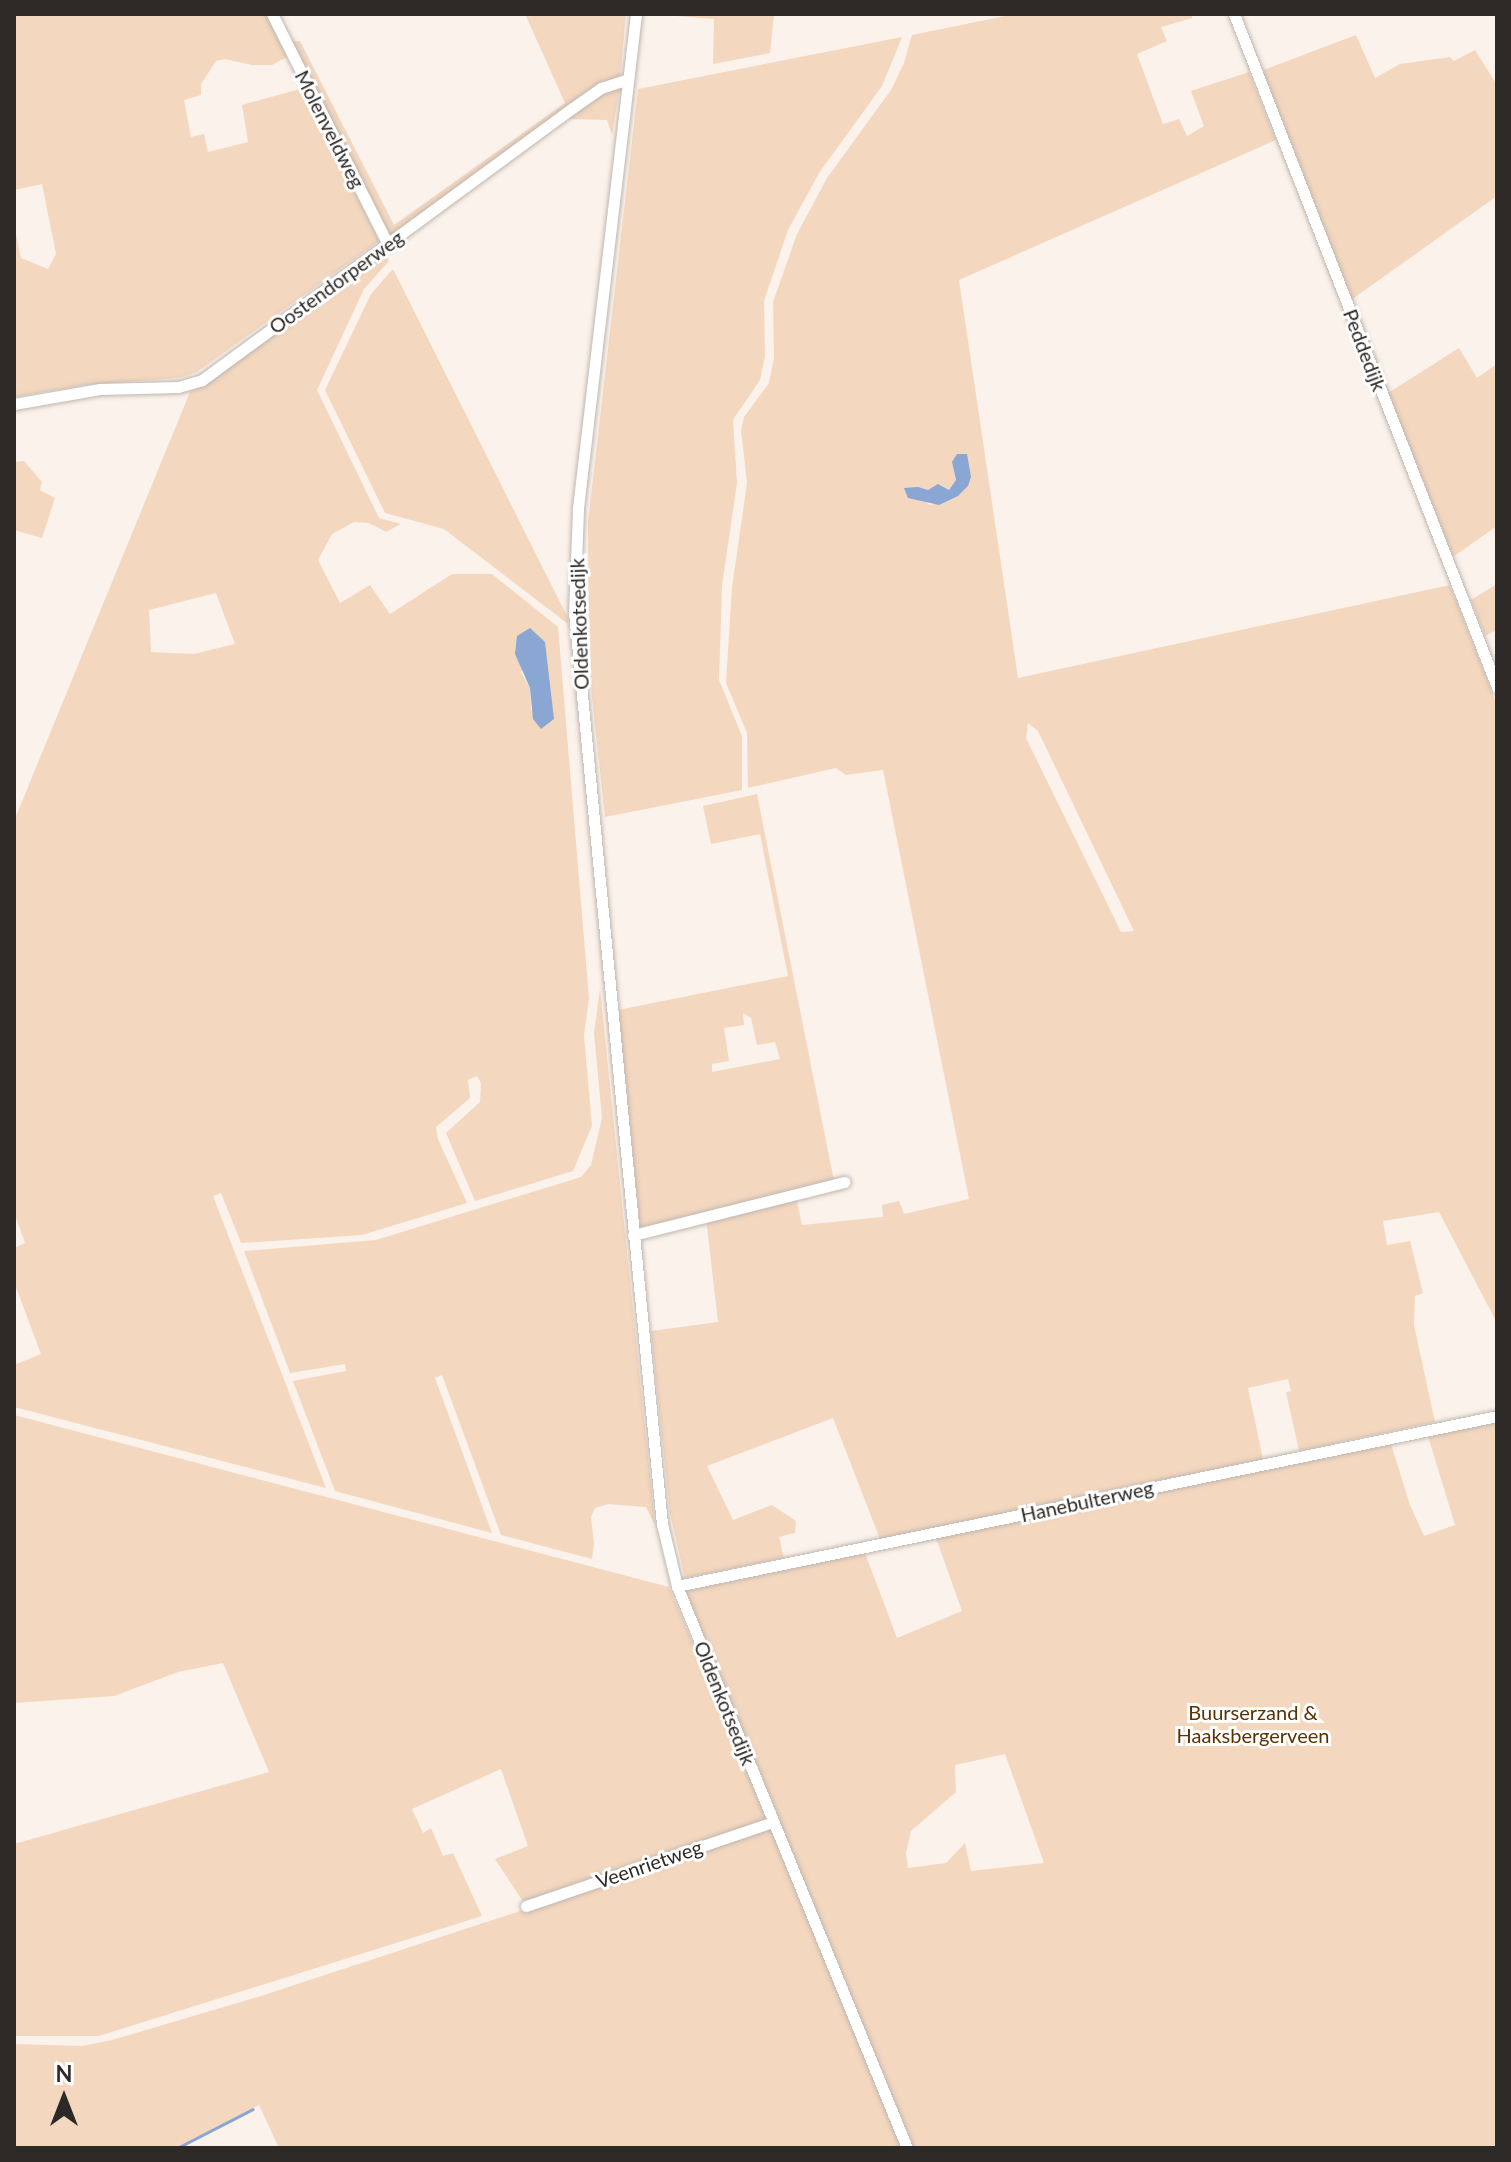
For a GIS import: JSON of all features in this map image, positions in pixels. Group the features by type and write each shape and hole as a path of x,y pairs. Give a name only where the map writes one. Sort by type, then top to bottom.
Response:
{"street":[{"name":"Molenveldweg","path":"272,14 388,245"},
{"name":"Oldenkotsedijk","path":"636,14 578,510 574,612 662,1524 677,1586 907,2148"},
{"name":"Peddedijk","path":"1234,14 1497,687"},
{"name":"Oostendorperweg","path":"14,404 100,389 178,387 202,380 571,109 601,88 628,79"},
{"path":"1483,651 1497,650"},
{"path":"633,1235 844,1182"},
{"name":"Hanebulterweg","path":"677,1586 1497,1416"},
{"name":"Veenrietweg","path":"526,1906 773,1822"}],"green space":[{"path":"14,14 266,14 287,57 272,65 252,65 225,59 216,61 201,84 201,95 184,100 191,137 204,134 208,152 248,142 242,105 303,88 379,241 197,372 180,378 84,385 14,397 14,225 21,258 48,269 56,254 42,184 14,190"},
{"path":"525,14 626,14 620,79 389,238 290,41 300,41 394,225 565,103"},
{"path":"651,14 774,14 770,53 713,64 714,19"},
{"path":"1015,14 1192,14 1192,18 1161,27 1167,41 1137,54 1163,124 1179,119 1187,136 1204,126 1191,91 1249,72 1276,140 959,280 1018,678 1450,585 1497,705 1497,1323 1439,1212 1383,1221 1387,1245 1410,1241 1423,1293 1415,1296 1414,1325 1435,1422 1299,1451 1286,1392 1291,1391 1288,1379 1248,1388 1263,1459 880,1539 833,1418 707,1466 733,1520 772,1505 796,1521 795,1533 779,1537 784,1558 685,1578 670,1514 651,1331 718,1322 706,1218 796,1197 802,1225 883,1217 882,1205 899,1201 904,1214 969,1199 883,770 846,775 836,768 748,788 747,733 726,683 732,587 747,483 741,430 744,417 769,383 774,358 773,302 797,234 827,178 891,90 904,63 912,35","holes":["952,462 968,486 958,496 930,505 905,488 928,490 941,485 949,490 956,480","1028,723 1038,731 1134,931 1121,932 1026,738"]},
{"path":"1356,35 1375,78 1400,64 1450,57 1454,61 1475,50 1497,85 1497,196 1351,300 1261,71"},
{"path":"902,37 882,86 819,173 788,230 764,301 765,357 760,380 733,420 737,483 722,586 719,680 742,736 742,790 605,817 589,669 588,522 638,89"},
{"path":"620,86 612,135 607,120 570,119 574,111 597,94"},
{"path":"385,253 389,261 364,289 317,390 379,518 401,524 386,532 369,523 354,522 332,534 318,560 340,603 370,585 390,614 452,574 492,574 558,627 589,998 584,1035 592,1126 573,1171 475,1201 446,1133 480,1102 481,1083 477,1076 468,1080 470,1098 436,1127 438,1139 467,1203 362,1235 241,1243 221,1193 213,1196 326,1488 14,1407 14,1365 41,1354 14,1282 14,1248 25,1243 14,1212 14,821 190,392 206,385","holes":["216,593 235,644 194,654 151,652 149,610","545,642 550,705 531,711 530,688 521,672"]},
{"path":"393,269 568,618 568,624 444,529 385,513 325,390 371,294"},
{"path":"1459,348 1477,378 1497,364 1497,526 1453,557 1388,393"},
{"path":"24,461 42,482 40,490 55,498 42,538 14,530 14,462"},
{"path":"1497,584 1497,630 1485,636 1471,600"},
{"path":"757,794 834,1181 640,1228 618,1010 788,976 760,834 711,844 703,806","holes":["743,1013 751,1018 757,1045 775,1042 780,1059 712,1072 712,1064 729,1061 724,1028 744,1025"]},
{"path":"600,989 655,1525 646,1507 608,1504 595,1508 591,1517 592,1559 501,1535 442,1375 435,1378 492,1533 335,1491 293,1381 346,1371 345,1364 290,1373 244,1251 376,1240 581,1177 591,1165 602,1118 594,1033"},
{"path":"14,1415 669,1587 767,1820 524,1903 495,1859 528,1846 501,1769 412,1809 423,1833 431,1828 443,1856 453,1853 482,1916 99,2036 14,2036 14,1844 269,1772 223,1663 178,1672 114,1696 14,1703"},
{"name":"Buurserzand & Haaksbergerveen","path":"1497,1421 1497,2148 279,2148 259,2105 177,2148 14,2148 14,2044 82,2046 112,2040 258,1997 593,1887 780,1820 684,1591 865,1553 897,1638 962,1611 936,1538 1391,1444 1410,1505 1424,1536 1455,1525 1428,1436","holes":["1005,1754 1044,1863 971,1871 965,1843 946,1863 908,1868 906,1853 911,1831 956,1792 955,1765"]}],"water":[{"path":"957,454 967,454 971,477 968,486 958,496 939,505 908,498 904,488 928,490 938,484 949,490 956,480 952,462"},
{"path":"530,628 545,642 554,719 541,729 533,719 530,688 515,654 517,636"}],"waterway":[{"path":"177,2148 253,2109"}]}
